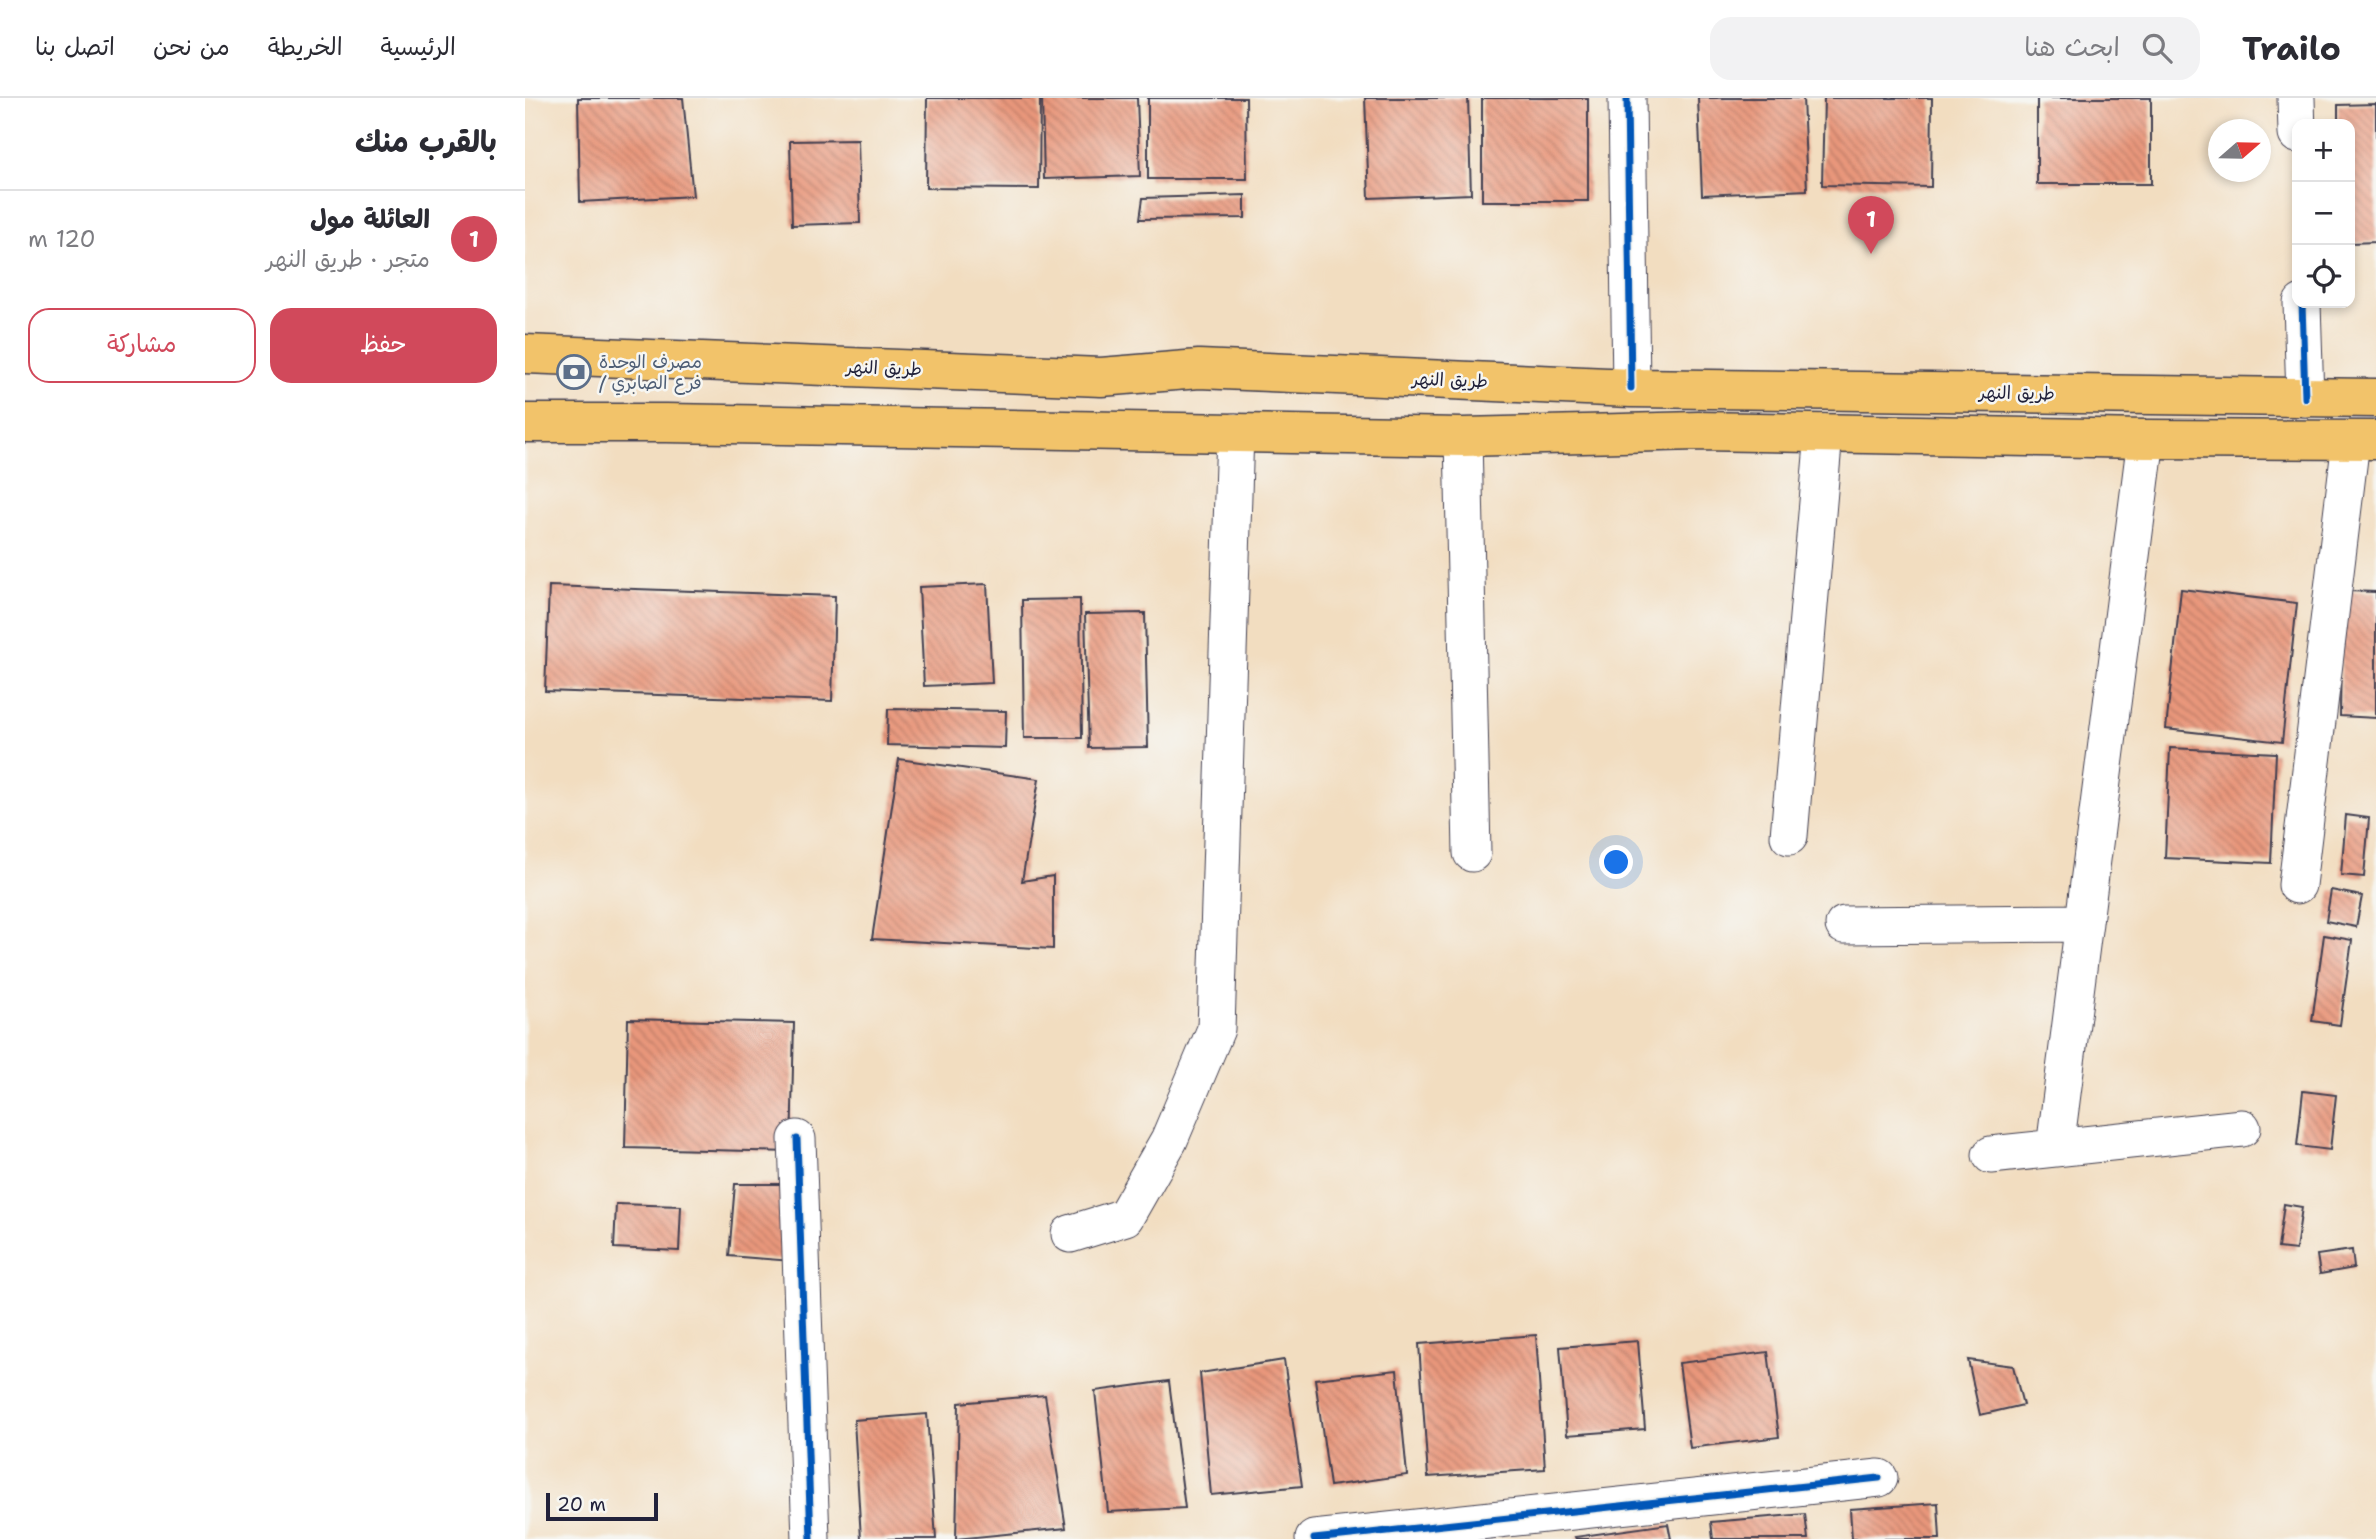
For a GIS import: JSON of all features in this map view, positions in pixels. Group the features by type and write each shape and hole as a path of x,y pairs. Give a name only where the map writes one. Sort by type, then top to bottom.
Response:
{"main road":[{"name":"طريق النهر","path":"525,354 1101,377 1199,369 1631,388 2376,398"},
{"path":"1235,432 1242,372"},
{"path":"525,423 666,423 1463,437 1698,431 2363,441"}],"street":[{"path":"1627,98 1631,388"},
{"path":"2296,98 2297,119"},
{"path":"2302,308 2305,398"},
{"path":"1070,1234 1125,1217 1169,1140 1216,1030 1235,432"},
{"path":"1789,836 1824,433"},
{"path":"1463,437 1472,853"},
{"path":"2055,1148 2146,439"},
{"path":"2297,885 2363,441"},
{"path":"1844,925 2084,923"},
{"path":"1991,1155 2242,1128"},
{"path":"797,1139 811,1539"},
{"path":"1314,1539 1375,1536 1879,1478"}],"building":[{"path":"578,98 683,98 693,196 580,202"},
{"path":"927,98 1040,98 1039,189 926,188"},
{"path":"1042,98 1137,98 1140,176 1044,179"},
{"path":"1148,98 1246,98 1247,179 1148,179"},
{"path":"1365,98 1468,98 1471,194 1369,198"},
{"path":"1482,98 1588,98 1588,201 1482,201"},
{"path":"1698,98 1803,98 1807,190 1702,195"},
{"path":"1824,98 1932,98 1931,187 1822,185"},
{"path":"2037,98 2151,98 2151,184 2037,184"},
{"path":"2376,104 2376,242 2355,243 2355,119 2338,119 2338,105"},
{"path":"858,140 860,223 792,225 790,141"},
{"path":"1245,195 1245,218 1140,219 1143,198"},
{"path":"987,584 992,683 924,686 919,587"},
{"path":"549,586 835,596 832,701 545,691"},
{"path":"2181,589 2297,603 2282,742 2166,729"},
{"path":"2346,591 2376,592 2376,718 2340,716 2341,650"},
{"path":"1080,599 1082,738 1024,738 1022,600"},
{"path":"1145,613 1148,747 1089,748 1085,614"},
{"path":"888,709 1006,711 1005,748 887,745"},
{"path":"2170,748 2276,753 2271,863 2165,858"},
{"path":"899,759 1039,779 1022,881 1053,876 1053,949 872,939"},
{"path":"2346,815 2369,818 2364,877 2341,875"},
{"path":"2331,890 2362,896 2356,927 2326,921"},
{"path":"2324,935 2352,940 2340,1025 2312,1021"},
{"path":"628,1019 794,1023 791,1152 625,1148"},
{"path":"2303,1091 2336,1095 2330,1150 2297,1146"},
{"path":"735,1184 789,1184 792,1261 729,1256"},
{"path":"616,1204 681,1206 679,1251 614,1248"},
{"path":"2284,1204 2302,1207 2296,1250 2278,1248"},
{"path":"2352,1250 2354,1268 2320,1274 2317,1255"},
{"path":"1536,1335 1545,1469 1428,1477 1419,1344"},
{"path":"1638,1341 1645,1429 1567,1435 1560,1347"},
{"path":"1768,1352 1779,1437 1690,1448 1679,1363"},
{"path":"1284,1360 1302,1486 1211,1495 1200,1373"},
{"path":"1968,1360 2013,1366 2023,1405 1980,1415"},
{"path":"1397,1370 1407,1475 1330,1486 1315,1379"},
{"path":"1169,1381 1185,1508 1108,1512 1095,1391"},
{"path":"1045,1395 1066,1528 956,1539 959,1403"},
{"path":"927,1414 936,1539 861,1539 854,1420"},
{"path":"1938,1503 1940,1539 1852,1539 1850,1509"},
{"path":"1805,1514 1808,1539 1713,1539 1711,1522"},
{"path":"1668,1524 1671,1539 1575,1537"}],"cycle path":[{"path":"1627,98 1631,388"},
{"path":"2302,308 2305,398"},
{"path":"797,1139 811,1539"},
{"path":"1314,1539 1879,1478"}],"place":[{"name":"العائلة مول","path":"1871,254"},
{"name":"مصرف الوحدة / فرع الصابري","path":"574,372"}]}
